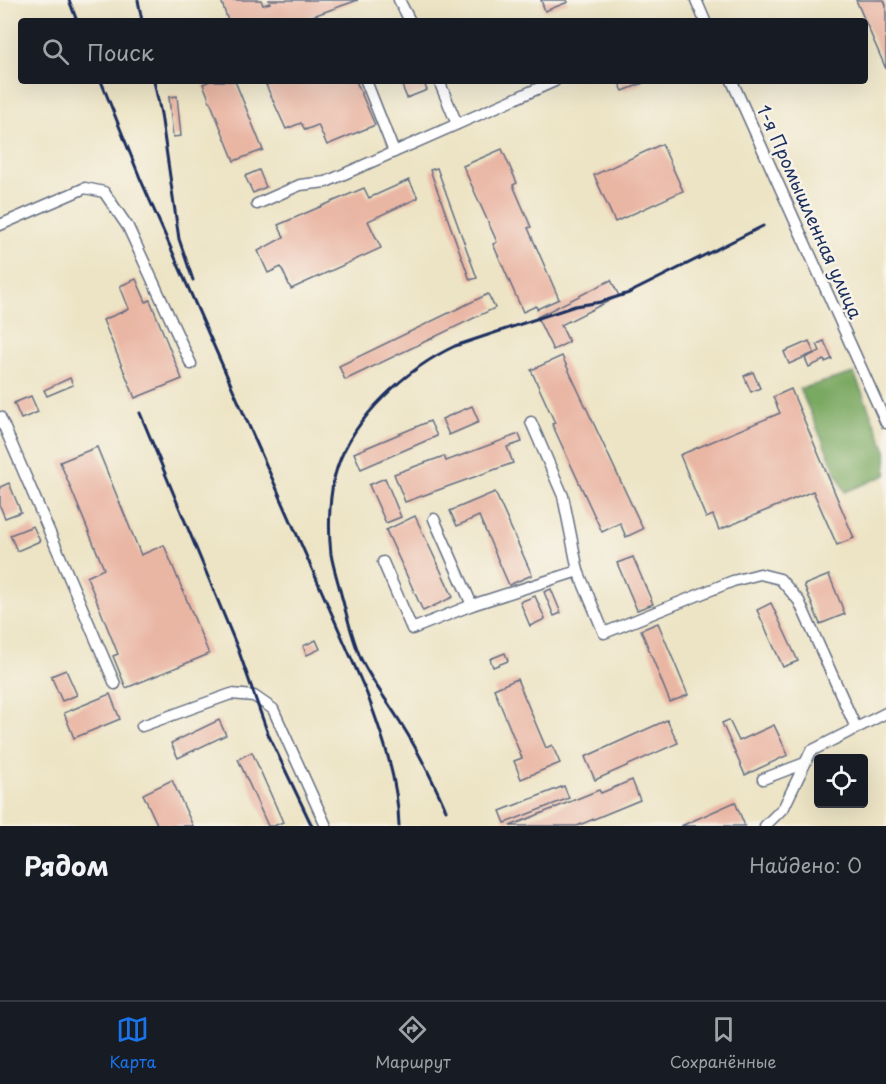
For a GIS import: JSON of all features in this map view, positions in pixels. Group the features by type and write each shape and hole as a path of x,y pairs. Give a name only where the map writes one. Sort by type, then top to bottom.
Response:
{"street":[{"path":"399,0 409,18"},
{"path":"696,0 704,18"},
{"path":"367,84 394,152"},
{"path":"440,84 457,124"},
{"path":"257,204 300,185 326,182 548,84"},
{"name":"1-я Промышленная улица","path":"733,84 886,423"},
{"path":"0,225 85,188 104,192 128,227 191,364"},
{"path":"0,417 115,684"},
{"path":"531,422 563,496 579,571 604,633 733,581 760,574 780,579 799,601 856,728"},
{"path":"434,519 472,605"},
{"path":"383,562 412,629 472,605 579,571"},
{"path":"142,726 231,694 254,696 273,709 326,826"},
{"path":"765,826 784,807 811,750 886,713"},
{"path":"763,779 805,763"}],"green space":[{"path":"854,373 886,451 886,475 845,492 800,389"}],"building":[{"path":"221,0 261,0 263,5 270,3 269,0 358,0 307,18 227,18"},
{"path":"541,0 567,0 568,2 545,11"},
{"path":"856,0 884,0 886,5 886,69 868,28 868,18 864,18"},
{"path":"203,84 236,84 263,150 234,161"},
{"path":"357,84 375,125 327,145 318,125 305,130 301,123 286,129 266,85"},
{"path":"401,84 424,84 427,90 407,98"},
{"path":"620,84 640,84 623,91"},
{"path":"177,96 181,136 173,137 169,97"},
{"path":"662,144 683,191 615,222 594,175"},
{"path":"502,149 517,183 513,185 531,227 528,228 559,299 537,309 536,306 523,312 493,244 497,242 463,166"},
{"path":"437,168 477,278 470,280 430,170"},
{"path":"259,170 266,187 253,193 245,176"},
{"path":"409,180 418,198 368,221 381,248 291,289 281,267 268,273 258,251 284,237 278,225 364,188 369,198"},
{"path":"136,279 146,302 150,300 182,379 135,398 103,320 129,309 120,286"},
{"path":"611,280 619,296 561,325 569,342 553,350 537,317"},
{"path":"488,294 495,308 345,380 339,366"},
{"path":"809,341 814,353 789,364 784,352"},
{"path":"824,341 832,359 809,367 805,358 820,351 817,344"},
{"path":"562,356 643,529 626,537 620,523 602,532 552,424 555,423 531,370"},
{"path":"753,372 760,388 751,392 744,376"},
{"path":"70,378 73,385 47,396 44,390"},
{"path":"791,389 854,538 837,545 813,491 719,530 713,515 706,518 680,455 780,413 773,397"},
{"path":"31,396 38,412 21,419 14,403"},
{"path":"472,406 479,422 449,435 442,419"},
{"path":"430,421 437,436 361,469 354,453"},
{"path":"519,434 522,442 507,447 513,463 405,502 394,474 444,456 446,461"},
{"path":"97,447 141,555 164,545 209,654 126,688 113,656 118,654 87,577 104,569 60,462"},
{"path":"385,478 401,517 386,523 369,485"},
{"path":"9,483 21,512 5,518 0,506 0,487"},
{"path":"495,492 532,575 509,585 479,516 457,526 450,511"},
{"path":"415,516 453,597 423,611 386,530"},
{"path":"33,526 40,541 17,551 10,535"},
{"path":"633,557 653,604 637,610 617,563"},
{"path":"829,575 845,614 820,624 804,585"},
{"path":"551,589 561,613 554,616 544,592"},
{"path":"535,596 545,619 530,626 520,602"},
{"path":"771,603 798,661 783,667 757,610"},
{"path":"658,623 688,695 670,702 641,630"},
{"path":"316,640 320,649 307,655 303,646"},
{"path":"505,653 508,661 493,667 490,659"},
{"path":"66,670 77,695 62,701 51,676"},
{"path":"517,679 546,748 552,745 560,763 521,779 514,761 522,758 494,689"},
{"path":"110,694 120,719 74,738 64,713"},
{"path":"219,720 226,735 178,758 171,743"},
{"path":"667,720 678,743 595,780 585,757"},
{"path":"729,720 739,741 774,725 788,755 745,775 722,723"},
{"path":"252,752 283,822 274,826 268,826 238,759"},
{"path":"172,780 193,826 158,826 143,794"},
{"path":"632,780 640,800 577,826 510,826 599,790 601,793"},
{"path":"564,786 569,798 505,823 500,811"},
{"path":"735,802 745,826 681,826"}],"railway":[{"path":"69,0 76,18"},
{"path":"138,0 141,18"},
{"path":"102,84 140,178 367,694 393,775 399,826"},
{"path":"155,84 179,239 193,280"},
{"path":"446,810 414,746 365,668 350,627 330,544 332,488 345,449 369,412 401,381 437,355 455,346 575,306 601,302 629,293 763,226"},
{"path":"140,413 238,649 268,734 312,826"}]}
